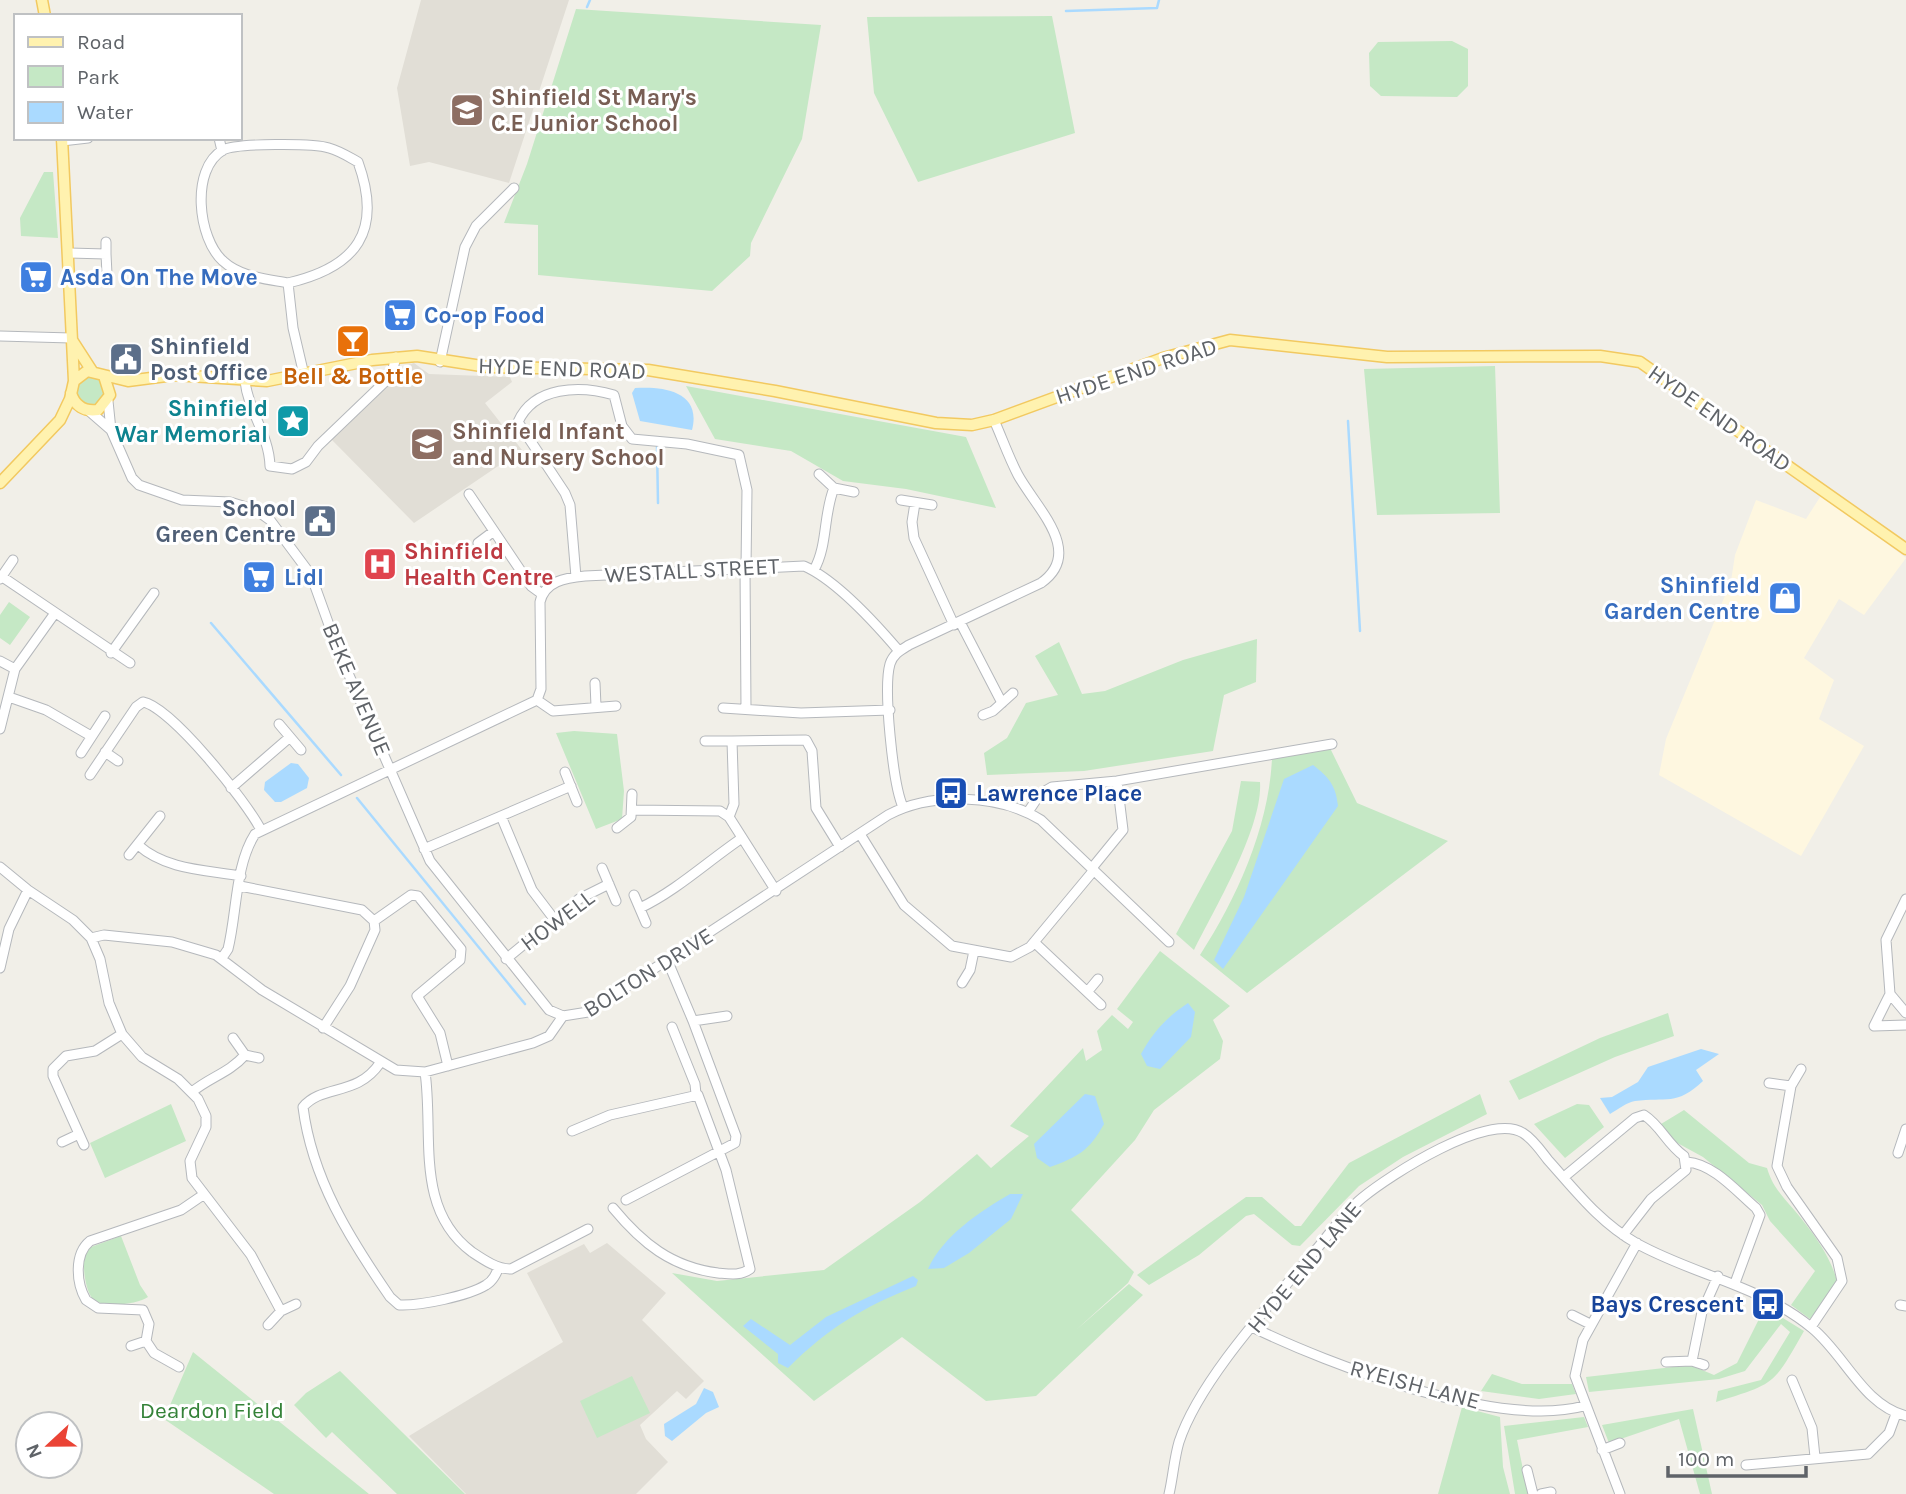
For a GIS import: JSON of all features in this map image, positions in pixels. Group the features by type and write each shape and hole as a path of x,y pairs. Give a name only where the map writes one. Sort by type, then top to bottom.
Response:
{"main road":[{"path":"62,140 69,254 73,400 87,410"},
{"path":"71,338 92,371"},
{"name":"HYDE END ROAD","path":"128,381 174,375 245,381 304,375 396,357 417,356 440,362 524,369 648,370 775,391 936,423 972,425 994,420 1163,358 1203,345 1230,340 1387,357 1622,358 1640,362 1656,372 1906,549"},
{"path":"0,483 60,420 72,387 82,373 92,371 128,381"},
{"path":"104,376 109,398"},
{"path":"60,420 87,410 98,410 128,381"}],"street":[{"path":"219,140 222,151"},
{"path":"237,145 327,147 358,162 368,190 368,219 354,253 309,278 288,283 247,275 224,263 211,248 203,229 202,178 210,162 222,151 237,145"},
{"path":"440,362 464,247 476,226 514,188"},
{"path":"106,242 107,274"},
{"path":"69,254 106,254"},
{"path":"288,283 293,328 304,375"},
{"path":"0,335 71,338"},
{"path":"245,381 246,391 268,443 270,466 292,468 306,462 324,439 391,376 396,357"},
{"path":"576,577 570,505 565,492 522,432 518,422 524,408 551,391 614,395 625,432 638,441 687,444 739,455 747,491 746,709"},
{"path":"109,398 111,430"},
{"path":"87,410 111,430"},
{"path":"903,807 896,787 890,710 890,664 899,651 1041,583 1054,572 1059,563 1060,550 1051,527 1018,475 994,420"},
{"name":"BEKE AVENUE","path":"111,430 132,478 139,485 182,500 246,505 270,520 317,588 338,650 437,873 549,1010 563,1016"},
{"path":"818,474 835,488 854,492"},
{"path":"835,488 830,500 822,556 814,570 899,651"},
{"path":"222,958 228,949 250,842 261,830 537,700 541,689 542,594 531,586 469,494"},
{"path":"901,500 932,505"},
{"path":"915,503 912,522 914,538 990,685 1002,703"},
{"path":"478,542 494,531"},
{"path":"13,560 1,578 111,653 130,663"},
{"name":"WESTALL STREET","path":"542,594 551,585 576,577 791,564 814,570"},
{"path":"111,653 154,593"},
{"path":"0,729 15,669 55,613"},
{"path":"0,662 15,669"},
{"path":"595,683 596,706"},
{"path":"983,715 1013,693"},
{"path":"9,697 46,710 91,736"},
{"path":"537,700 553,711 615,706"},
{"path":"90,775 136,707 143,702 149,703 173,721 230,788 261,830"},
{"path":"723,708 801,713 890,710"},
{"path":"81,753 105,716"},
{"path":"279,724 302,750"},
{"path":"230,788 290,737"},
{"path":"705,741 798,739 811,744 816,808 840,848"},
{"path":"729,817 734,804 732,741"},
{"path":"1169,942 1093,869 1028,812 1040,794 1052,787 1118,780 1332,744"},
{"path":"105,752 118,761"},
{"path":"565,772 578,802"},
{"path":"860,834 904,905 952,946 1011,957 1021,954 1034,942 1115,843 1122,830 1118,780"},
{"path":"425,849 571,786"},
{"path":"617,828 631,817 632,794"},
{"name":"BOLTON DRIVE","path":"91,938 104,935 193,946 222,958 262,990 380,1063 396,1070 425,1072 533,1043 549,1036 563,1016 589,1012 903,807 935,800 969,801 1028,812"},
{"path":"632,810 712,810 729,817 776,891"},
{"path":"129,855 160,816"},
{"path":"501,816 531,890 554,919"},
{"path":"640,908 664,897 676,884 742,838"},
{"path":"138,845 152,857 171,864 355,908 369,914 374,921 375,930 349,986 323,1028"},
{"path":"0,866 28,890 73,920 91,938 100,959 109,1003 122,1034 142,1057 192,1092 206,1116 206,1127 190,1161 192,1178 203,1195 232,1227 281,1311"},
{"name":"HOWELL","path":"602,868 616,901"},
{"name":"HOWELL","path":"506,959 579,899 609,884"},
{"path":"0,968 9,929 28,890"},
{"path":"374,921 411,895 418,896 461,949 460,960 417,996 440,1033 448,1066"},
{"path":"634,895 646,923"},
{"path":"1906,899 1886,940 1890,994 1874,1026 1906,1025"},
{"path":"1034,942 1101,1004"},
{"path":"962,983 970,970 974,951"},
{"path":"626,1200 735,1143 736,1136 668,962"},
{"path":"1087,991 1098,979"},
{"path":"1890,994 1906,1013"},
{"path":"693,1021 727,1016"},
{"path":"613,1208 638,1238 677,1262 695,1270 720,1273 747,1272 750,1269 720,1153 672,1027"},
{"path":"84,1145 53,1069 66,1056 95,1051 122,1034"},
{"path":"233,1038 245,1055 259,1058"},
{"path":"192,1092 204,1082 227,1072 245,1055"},
{"path":"380,1063 362,1083 330,1092 303,1107 330,1198 343,1226 390,1297 399,1305 416,1305 490,1283 499,1267"},
{"path":"1801,1069 1791,1086 1777,1166 1780,1177 1841,1269 1838,1289 1811,1327"},
{"path":"425,1072 430,1115 430,1179 435,1205 455,1237 499,1267 511,1269 589,1229"},
{"path":"1769,1083 1791,1086"},
{"path":"572,1131 610,1115 696,1094"},
{"path":"1623,1235 1651,1199 1686,1170 1687,1162 1684,1156 1669,1146 1655,1122 1644,1115 1635,1118 1564,1177 1577,1193 1623,1235 1735,1283 1811,1327 1830,1344 1881,1407 1901,1415 1889,1433 1868,1454 1746,1465"},
{"name":"HYDE END LANE","path":"1169,1494 1175,1457 1186,1424 1212,1380 1252,1326 1335,1227 1375,1188 1434,1153 1486,1129 1500,1127 1522,1132 1564,1177"},
{"path":"1898,1153 1906,1129"},
{"path":"62,1142 79,1134"},
{"path":"1687,1162 1698,1163 1711,1170 1756,1208 1760,1215 1735,1283"},
{"path":"1569,1201 1577,1193"},
{"path":"179,1367 154,1353 146,1341 149,1324 143,1310 97,1308 86,1300 78,1263 81,1248 89,1241 181,1210 203,1195"},
{"path":"1620,1494 1584,1406 1575,1376 1583,1340 1590,1324 1637,1243"},
{"path":"1692,1362 1702,1312 1718,1276"},
{"path":"268,1325 281,1311 296,1304"},
{"path":"1572,1315 1590,1324"},
{"name":"RYEISH LANE","path":"1252,1326 1292,1346 1346,1367 1436,1395 1520,1409 1552,1410 1584,1406"},
{"path":"131,1346 146,1341"},
{"path":"1666,1362 1704,1365"},
{"path":"1792,1380 1812,1428 1815,1457"},
{"path":"1602,1450 1620,1443"},
{"path":"1527,1470 1533,1494"}],"shaded area":[{"name":"Shinfield St Mary's C.E Junior School","path":"421,0 569,0 509,183 429,162 410,166 397,88"},
{"name":"Shinfield Infant and Nursery School","path":"414,363 429,374 510,377 512,382 485,403 522,450 414,523 331,439 402,367"},
{"path":"1822,494 1906,558 1864,615 1839,599 1804,658 1834,680 1819,719 1864,746 1801,856 1659,775 1666,739 1731,581 1735,555 1756,500 1806,519"},
{"path":"607,1243 666,1293 642,1320 704,1381 686,1399 677,1391 640,1425 646,1439 668,1462 636,1494 466,1494 409,1436 563,1342 527,1273 584,1244 590,1253"}],"green space":[{"path":"576,9 821,25 802,139 751,243 750,256 712,291 538,275 538,225 504,223 527,164"},
{"path":"1052,16 1075,133 918,182 874,93 867,17"},
{"path":"1452,41 1468,49 1468,86 1457,97 1381,96 1370,86 1369,53 1378,42"},
{"path":"44,172 53,172 58,238 21,236 20,218"},
{"path":"1495,366 1500,513 1377,515 1364,369"},
{"path":"91,377 101,381 105,391 101,401 91,405 81,401 77,391 81,381"},
{"path":"686,386 966,437 996,508 906,489 843,481 791,451 715,439"},
{"path":"9,602 30,617 10,645 0,638 0,615"},
{"path":"1257,639 1256,682 1224,695 1213,751 1084,771 987,775 984,753 1007,738 1026,703 1058,695 1035,656 1059,642 1082,694 1105,691 1183,660"},
{"path":"574,731 617,734 624,791 622,819 596,829 556,733"},
{"path":"1330,748 1357,803 1448,841 1247,993 1200,955 1226,910 1249,861 1265,810 1272,758"},
{"path":"1241,781 1260,782 1254,821 1236,867 1194,950 1176,934 1232,831"},
{"path":"1160,951 1230,1006 1213,1020 1223,1041 1220,1059 1154,1110 1135,1140 1071,1210 1134,1272 1128,1283 1076,1330 1129,1284 1143,1295 1036,1396 986,1401 902,1337 814,1401 672,1273 717,1281 824,1270 920,1202 977,1154 991,1168 1029,1136 1010,1126 1083,1048 1086,1061 1102,1050 1097,1031 1112,1015 1128,1029 1133,1022 1117,1009"},
{"path":"1668,1013 1674,1036 1615,1057 1519,1100 1509,1081 1600,1038"},
{"path":"1480,1094 1487,1114 1403,1157 1359,1186 1300,1246 1292,1245 1254,1214 1246,1216 1199,1255 1149,1285 1137,1275 1246,1197 1262,1197 1295,1226 1301,1226 1349,1163"},
{"path":"171,1104 186,1141 105,1178 90,1143"},
{"path":"1577,1104 1589,1105 1604,1127 1565,1158 1534,1124"},
{"path":"1684,1110 1749,1163 1767,1168 1778,1190 1810,1229 1824,1252 1838,1284 1810,1319 1791,1305 1815,1271 1770,1221 1762,1205 1703,1157 1670,1139 1661,1124"},
{"path":"121,1236 140,1285 148,1297 137,1302 104,1304 90,1295 84,1271 85,1254 91,1247"},
{"path":"1765,1307 1804,1331 1779,1372 1762,1385 1716,1402 1718,1391 1761,1380 1790,1332 1781,1324 1745,1371 1719,1379 1589,1392 1586,1377 1690,1365 1714,1375 1737,1363"},
{"name":"Deardon Field","path":"193,1352 369,1494 274,1494 164,1419"},
{"path":"340,1371 465,1494 397,1494 332,1432 326,1438 294,1405 306,1393"},
{"path":"1492,1374 1522,1384 1572,1384 1576,1394 1539,1399 1481,1391"},
{"path":"632,1376 650,1413 597,1438 580,1401"},
{"path":"1462,1407 1500,1417 1503,1467 1510,1494 1438,1494"},
{"path":"1693,1409 1712,1494 1700,1494 1679,1419 1609,1443 1602,1425"},
{"path":"1584,1417 1588,1427 1517,1440 1528,1494 1515,1494 1504,1426"}],"water":[{"path":"635,388 668,390 686,399 694,417 692,430 640,421 632,393"},
{"path":"291,763 298,764 309,778 307,788 281,802 275,802 264,790 265,782"},
{"path":"1313,765 1331,782 1338,806 1223,969 1214,960 1244,897 1284,779"},
{"path":"1188,1003 1195,1012 1191,1037 1160,1069 1147,1066 1141,1054 1146,1046 1161,1025"},
{"path":"1701,1049 1719,1054 1696,1070 1703,1081 1686,1094 1671,1099 1632,1102 1610,1114 1600,1098 1612,1097 1638,1082 1648,1067"},
{"path":"1085,1094 1095,1096 1104,1124 1082,1152 1050,1167 1037,1158 1034,1144"},
{"path":"1010,1194 1023,1194 1011,1219 969,1253 944,1268 928,1269 952,1236 974,1217"},
{"path":"913,1276 918,1280 916,1286 847,1320 817,1341 788,1368 778,1363 778,1354 743,1326 751,1319 790,1345 826,1317"},
{"path":"704,1388 713,1392 719,1407 706,1413 672,1441 665,1436 664,1424 696,1404"}],"waterway":[{"path":"587,7 590,0"},
{"path":"1066,11 1157,8 1159,0"},
{"path":"1348,421 1360,631"},
{"path":"657,447 658,503"},
{"path":"211,623 341,775"},
{"path":"357,798 525,1004"}],"place":[{"name":"Shinfield St Mary's C.E Junior School","path":"467,110"},
{"name":"Asda On The Move","path":"36,277"},
{"name":"Co-op Food","path":"400,315"},
{"name":"Bell & Bottle","path":"353,341"},
{"name":"Shinfield Post Office","path":"126,359"},
{"name":"Shinfield War Memorial","path":"293,421"},
{"name":"Shinfield Infant and Nursery School","path":"427,444"},
{"name":"School Green Centre","path":"320,521"},
{"name":"Shinfield Health Centre","path":"380,564"},
{"name":"Lidl","path":"259,577"},
{"name":"Shinfield Garden Centre","path":"1785,598"},
{"name":"Lawrence Place","path":"951,793"},
{"name":"Bays Crescent","path":"1768,1304"}]}
